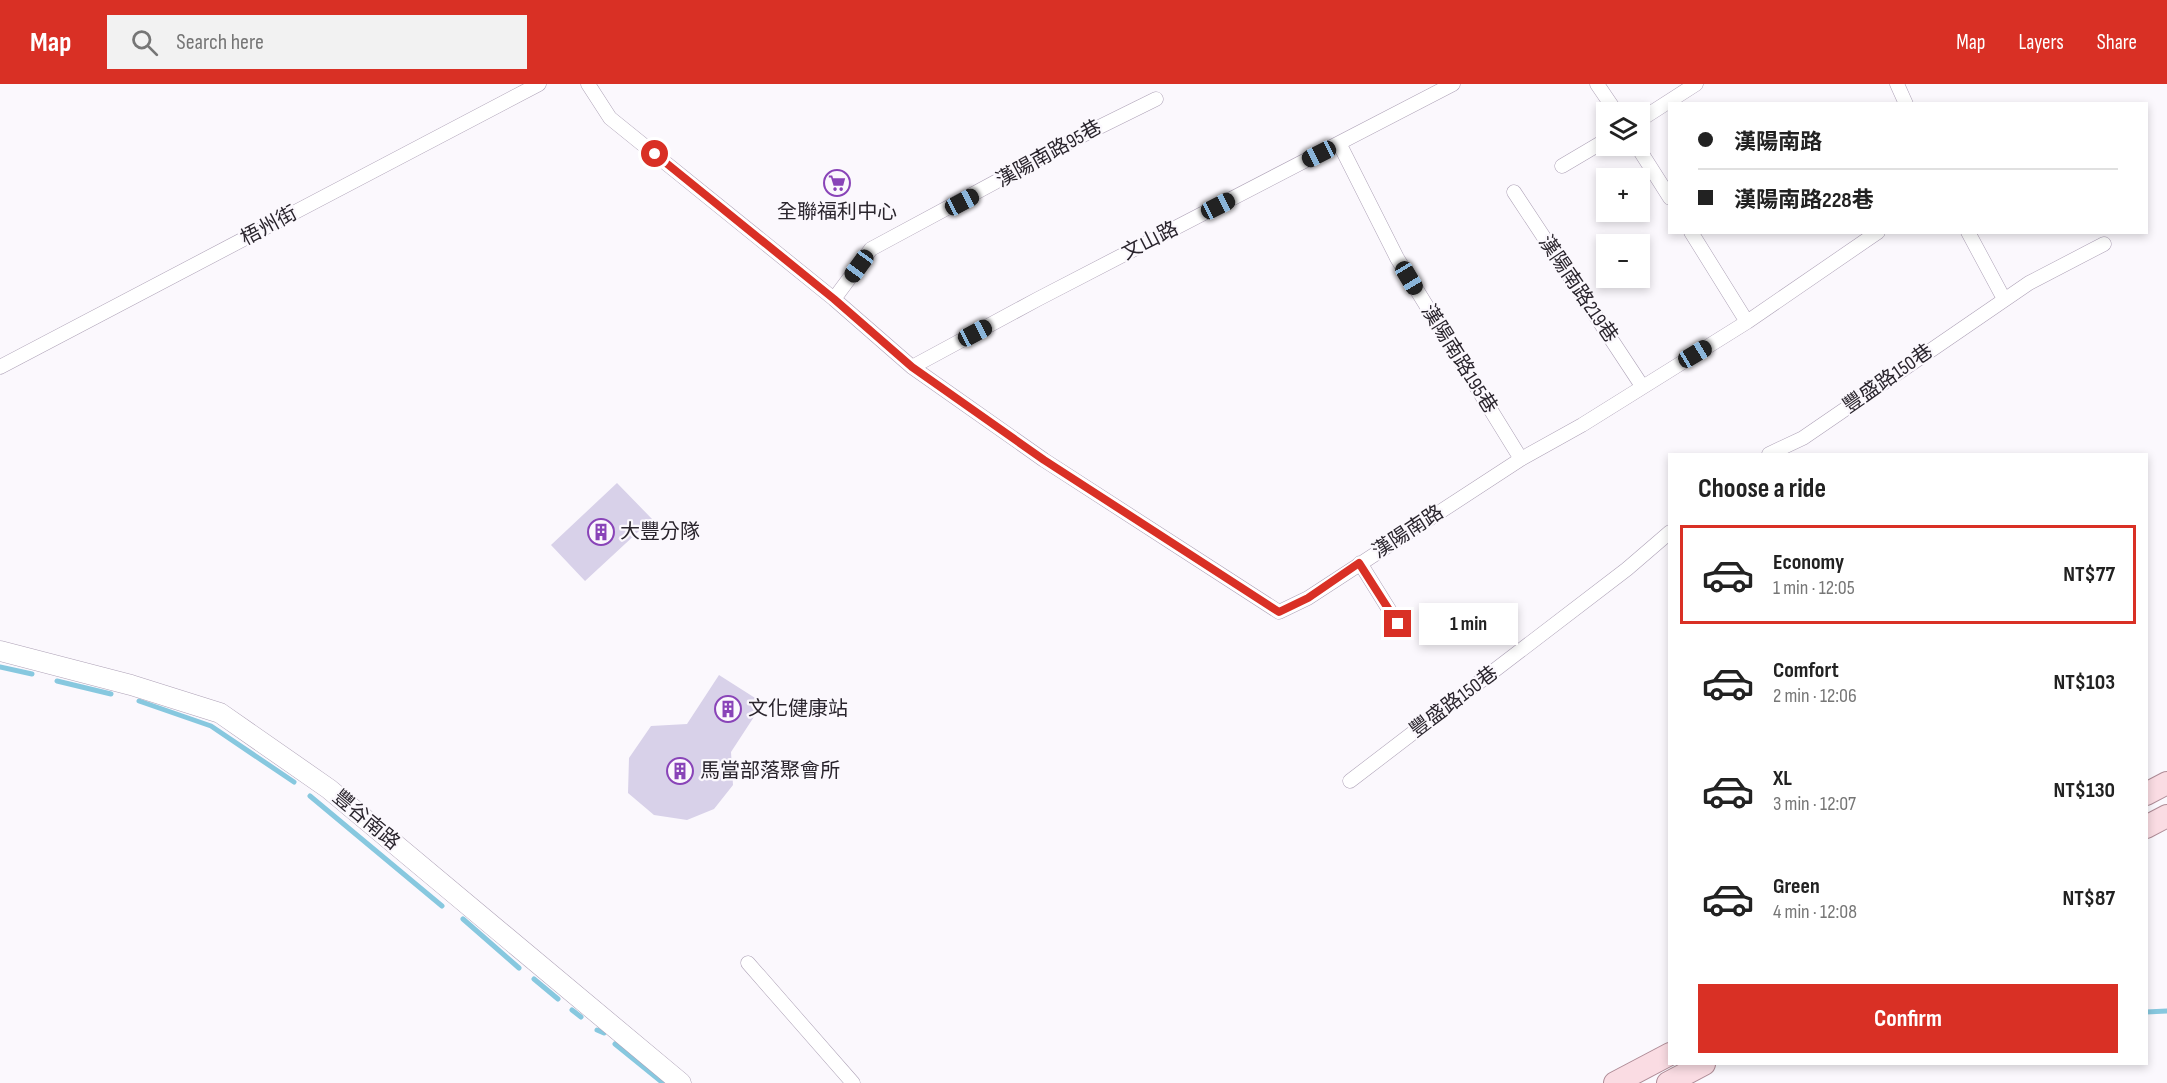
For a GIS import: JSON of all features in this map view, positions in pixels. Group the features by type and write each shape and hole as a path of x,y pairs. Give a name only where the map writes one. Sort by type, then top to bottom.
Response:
{"main road":[{"path":"2148,793 2167,783"},
{"path":"2148,826 2167,816"},
{"path":"1615,1083 1668,1054"},
{"path":"1668,1083 1702,1065"}],"street":[{"name":"梧州街","path":"0,368 539,84"},
{"name":"漢陽南路","path":"588,84 610,118 834,299 912,367 1044,460 1279,612 1308,598 1521,459 1582,425 1747,322 1875,234"},
{"name":"文山路","path":"912,367 1453,84"},
{"path":"1597,84 1610,102"},
{"path":"1650,114 1696,84"},
{"path":"1897,84 1905,102"},
{"name":"漢陽南路95巷","path":"834,299 871,249 1079,137 1156,99"},
{"name":"漢陽南路195巷","path":"1339,143 1397,258 1521,459"},
{"path":"1562,166 1596,146"},
{"path":"1643,156 1668,195"},
{"name":"漢陽南路219巷","path":"1514,192 1642,386"},
{"path":"1692,234 1747,322"},
{"path":"1969,234 2004,299"},
{"name":"豐盛路150巷","path":"1771,453 1803,438 2004,299 2065,262 2104,244"},
{"name":"豐盛路150巷","path":"1350,781 1627,569 1668,534"},
{"path":"1359,563 1398,624"},
{"name":"豐谷南路","path":"0,651 131,685 220,712 329,789 681,1083"},
{"path":"748,963 853,1083"}],"building":[{"name":"大豐分隊","path":"617,483 652,519 585,581 551,545"},
{"name":"馬當部落聚會所","path":"719,675 763,703 731,752 733,785 714,809 687,820 654,815 628,793 629,758 651,726 687,724"}],"waterway":[{"path":"0,667 32,674"},
{"path":"57,681 111,694"},
{"path":"139,701 211,726 294,782"},
{"path":"310,796 442,906"},
{"path":"463,919 519,968"},
{"path":"534,979 558,999"},
{"path":"572,1010 581,1017"},
{"path":"2148,1012 2167,1011"},
{"path":"597,1030 604,1033"},
{"path":"615,1044 663,1083"}],"place":[{"name":"全聯福利中心","path":"837,183"},
{"name":"大豐分隊","path":"601,532"},
{"name":"文化健康站","path":"728,709"},
{"name":"馬當部落聚會所","path":"680,771"}],"route":[{"path":"655,154 834,299 912,367 1044,460 1279,612 1308,598 1359,563 1398,624"}]}
